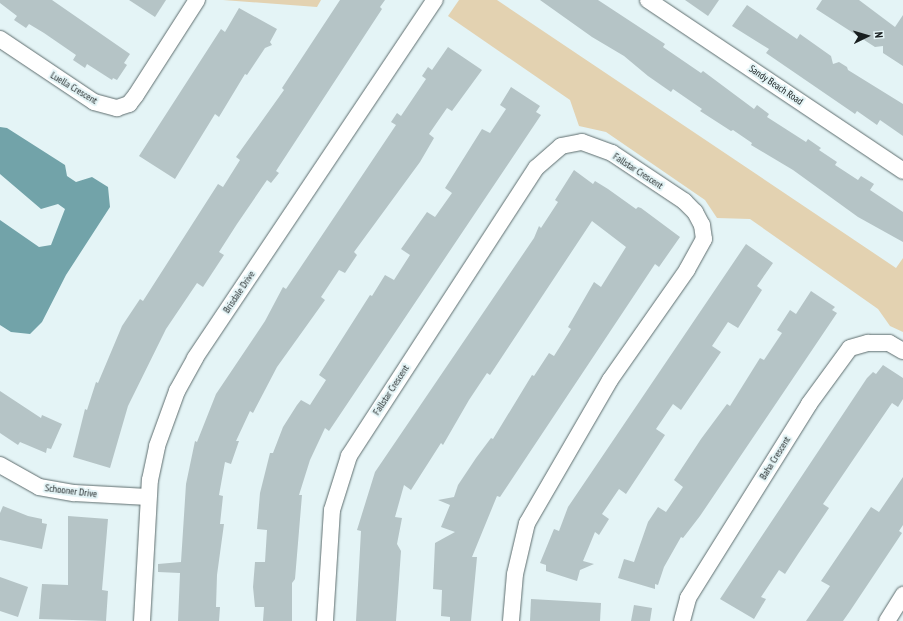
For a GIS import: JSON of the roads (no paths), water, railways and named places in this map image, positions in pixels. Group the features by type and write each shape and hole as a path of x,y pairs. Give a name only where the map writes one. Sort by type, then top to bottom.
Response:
{"street":[{"name":"Luella Crescent","path":"0,39 94,102 117,108 129,104 136,95 197,0"},
{"name":"Brisdale Drive","path":"142,621 148,497 161,433 177,391 192,364 435,0"},
{"name":"Sandy Beach Road","path":"648,0 903,171"},
{"name":"Fallstar Crescent","path":"325,621 332,510 349,456 536,168 561,146 582,142 612,153 684,201 695,212 702,225 704,239 687,270 610,380 527,523 515,574 512,621"},
{"name":"Baha Crescent","path":"682,621 688,598 809,404 850,348 868,342 889,343 903,351"},
{"name":"Schooner Drive","path":"0,465 39,487 74,493 148,497"},
{"path":"887,621 903,595"}],"water":[{"path":"0,127 7,128 65,165 67,176 76,182 92,177 108,187 110,207 66,275 42,322 30,334 11,332 0,325 0,220 39,247 51,245 65,209 58,204 41,209 0,174"}]}
